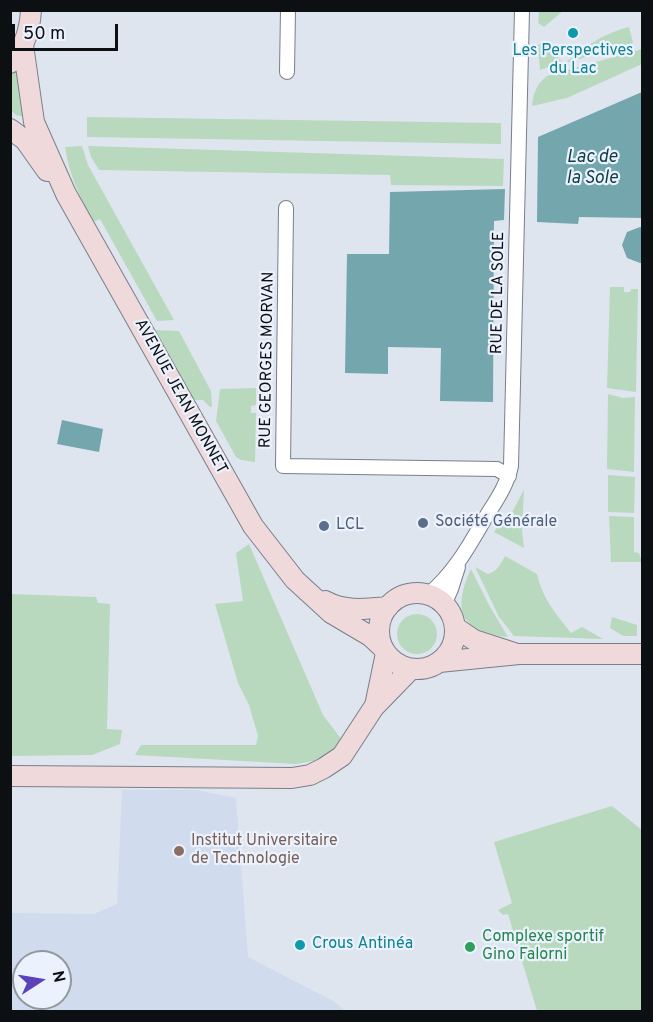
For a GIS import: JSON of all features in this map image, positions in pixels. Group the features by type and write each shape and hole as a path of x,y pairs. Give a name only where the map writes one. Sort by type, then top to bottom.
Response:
{"street":[{"path":"287,72 288,10"},
{"name":"RUE DE LA SOLE","path":"436,600 452,589 459,562 506,484 511,466 522,10"},
{"path":"10,63 23,45 33,15"},
{"name":"AVENUE JEAN MONNET","path":"23,45 34,122 66,194 248,518 274,556 307,591 330,613 370,636 385,651"},
{"name":"AVENUE JEAN MONNET","path":"10,129 25,140 66,194"},
{"name":"RUE GEORGES MORVAN","path":"286,208 283,466 497,469 509,476"},
{"name":"AVENUE JEAN MONNET","path":"307,591 343,608 388,607"},
{"path":"439,662 451,648 455,627 452,616 436,600 409,594 400,597 388,607 380,625 380,634 385,651 395,662 411,669 429,667 439,662 519,654 642,654"},
{"path":"455,627 474,640 519,654"},
{"path":"374,707 385,651"},
{"path":"10,776 299,777 324,768 342,756 374,707 411,669"}],"shaded area":[{"name":"Institut Universitaire de Technologie","path":"122,790 196,790 236,798 248,957 335,1002 345,1011 11,1011 11,913 94,914 117,904"}],"green space":[{"path":"539,10 563,11 544,27 538,23"},
{"path":"629,27 633,43 565,63 595,41"},
{"path":"545,41 562,62 540,70 538,45"},
{"path":"642,49 642,64 567,98 532,106 536,89 547,76"},
{"path":"19,66 25,117 16,115 11,110 10,72"},
{"path":"87,117 501,123 501,144 87,137"},
{"path":"82,146 88,165 174,320 157,321 100,219 93,222 79,195 65,147"},
{"path":"88,146 504,159 503,186 391,185 390,175 99,170 91,157"},
{"path":"610,287 624,287 624,292 638,289 636,392 607,388"},
{"path":"155,330 179,331 211,391 212,407 203,400 194,400"},
{"path":"256,388 256,405 251,406 251,413 256,413 255,462 236,457 216,421 220,389"},
{"path":"608,394 623,398 635,397 634,472 607,469"},
{"path":"608,475 635,477 634,513 608,512"},
{"path":"524,490 522,530 524,548 494,532 507,520"},
{"path":"609,516 634,517 634,552 639,553 642,562 611,562"},
{"path":"249,544 323,715 342,740 324,759 296,764 135,755 141,745 256,745 258,736 249,705 238,683 215,604 243,601 236,553"},
{"path":"505,556 537,574 546,598 571,633 582,627 603,639 514,636 499,617 475,567 488,574 491,573"},
{"path":"471,569 508,637 474,627 463,614 462,597"},
{"path":"11,594 96,597 98,603 110,604 107,729 122,730 120,744 92,755 11,756"},
{"path":"417,614 431,620 437,634 431,648 417,654 403,648 397,634 403,620"},
{"path":"612,617 637,625 637,636 623,636 610,628"},
{"path":"612,806 642,830 642,1011 537,1011 508,914 503,915 498,910 512,903 494,842"}],"water":[{"name":"Lac de la Sole","path":"642,92 642,218 579,217 578,224 537,222 538,137"},
{"path":"505,189 504,220 494,221 493,402 440,401 441,348 388,347 388,374 345,373 347,254 389,254 390,192"},
{"path":"642,227 642,263 627,258 622,245 627,232"},
{"path":"62,420 103,429 99,452 57,444"}],"place":[{"name":"Les Perspectives du Lac","path":"573,33"},
{"name":"Société Générale","path":"423,523"},
{"name":"LCL","path":"324,526"},
{"name":"Institut Universitaire de Technologie","path":"179,851"},
{"name":"Crous Antinéa","path":"300,945"},
{"name":"Complexe sportif Gino Falorni","path":"470,947"}]}
